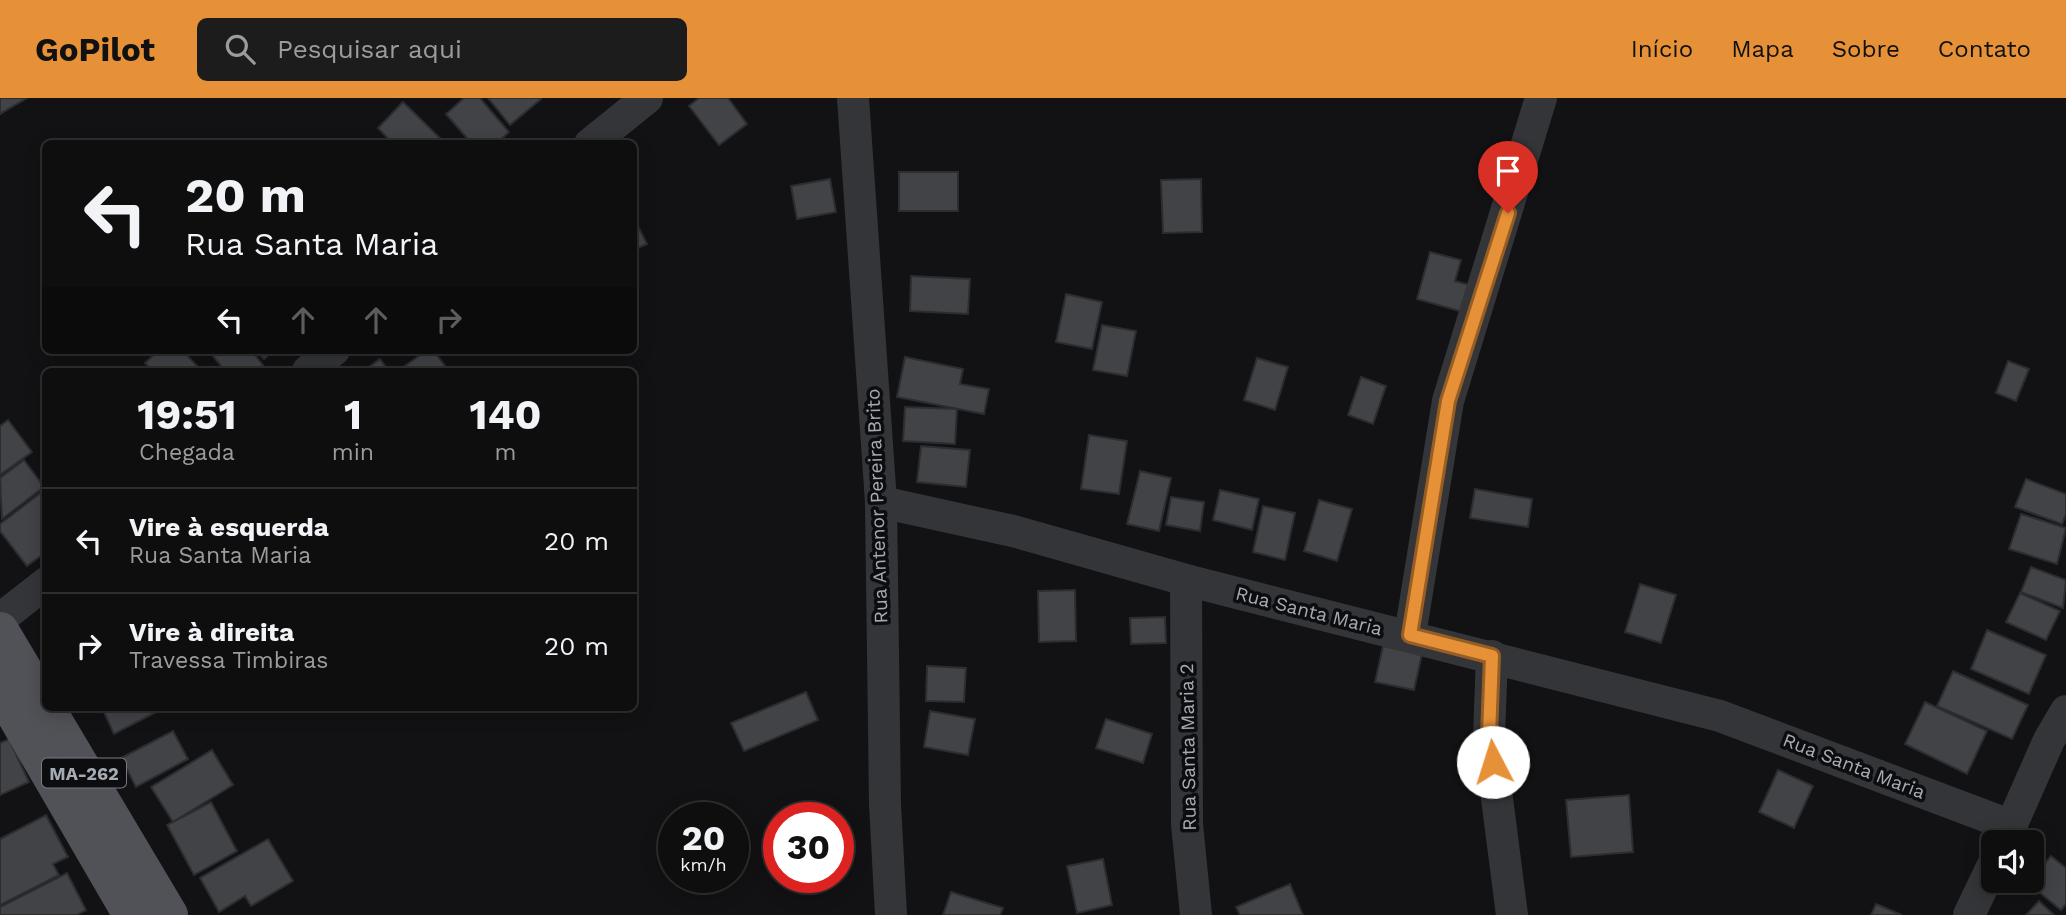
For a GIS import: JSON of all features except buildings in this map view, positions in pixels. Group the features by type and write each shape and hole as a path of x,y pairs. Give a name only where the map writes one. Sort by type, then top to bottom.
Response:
{"main road":[{"name":"MA-262","path":"0,631 130,891"},
{"name":"MA-262","path":"0,688 130,891 169,915"}],"street":[{"path":"595,140 647,98"},
{"name":"Rua Antenor Pereira Brito","path":"853,98 881,502 885,804 891,915"},
{"path":"1410,635 1448,401 1541,98"},
{"path":"312,368 329,354"},
{"name":"Rua Santa Maria","path":"881,502 1013,531 1186,580 1720,716 1998,830"},
{"name":"Rua Santa Maria 2","path":"1186,580 1187,824 1196,915"},
{"path":"0,619 42,586"},
{"path":"1492,656 1489,736 1512,915"},
{"path":"2010,830 2049,740 2066,711"},
{"path":"1969,915 1981,890"}],"route":[{"path":"1493,762 1489,736 1492,656 1410,635 1427,544 1448,401 1508,213"}]}
